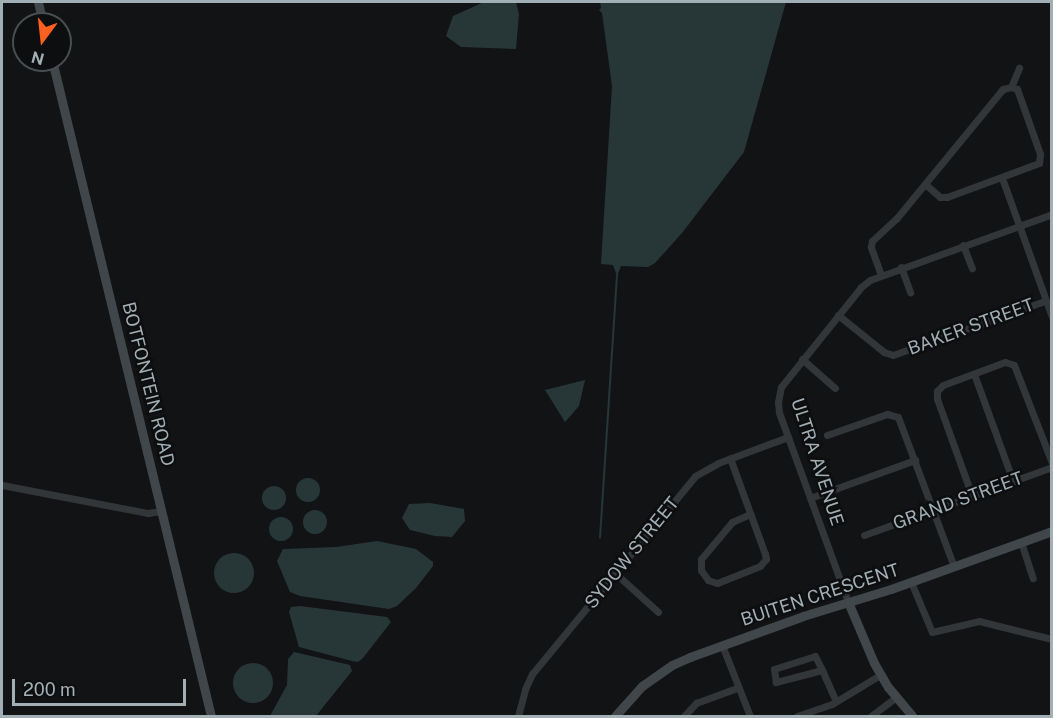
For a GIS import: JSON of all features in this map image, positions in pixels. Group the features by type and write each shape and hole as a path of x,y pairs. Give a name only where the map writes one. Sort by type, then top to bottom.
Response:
{"main road":[{"name":"BOTFONTEIN ROAD","path":"55,72 211,717"},
{"name":"BUITEN CRESCENT","path":"615,717 642,686 658,673 722,645 911,582 1052,531"},
{"name":"ULTRA AVENUE","path":"848,602 880,675 912,717"}],"street":[{"path":"1011,87 1019,68"},
{"path":"925,184 944,198 1037,164 1041,159 1020,94 1011,87"},
{"path":"881,275 871,247 872,242 896,219 1003,89 1011,87"},
{"path":"1002,178 1052,318"},
{"name":"ULTRA AVENUE","path":"848,602 779,412 778,396 783,382 864,284 901,267 1052,214"},
{"path":"963,245 972,268"},
{"path":"901,267 910,292"},
{"name":"BAKER STREET","path":"838,315 886,354 893,355 1045,301"},
{"path":"801,359 835,388"},
{"path":"972,495 937,394 943,385 1005,362 1016,366 1052,465"},
{"path":"974,374 1013,481"},
{"path":"827,435 886,414 894,413 900,419 954,567"},
{"name":"SYDOW STREET","path":"518,717 525,689 532,674 695,477 706,468 788,438"},
{"path":"730,458 765,554 764,563 717,583 708,580 701,570 701,559 732,522 750,514"},
{"path":"810,498 915,460"},
{"name":"GRAND STREET","path":"864,535 1052,465"},
{"path":"2,484 148,513 161,511"},
{"path":"1021,542 1033,578"},
{"path":"615,573 658,612"},
{"path":"911,582 932,632 979,621 1052,639"},
{"path":"722,645 750,717"},
{"path":"822,670 778,683 773,672 775,669 815,656 822,670 836,701"},
{"path":"797,717 836,701 880,675"},
{"path":"684,717 696,703 737,688"},
{"path":"871,717 896,697"}],"shaded area":[{"path":"484,2 516,2 519,14 516,49 461,47 446,36 453,16"},
{"path":"600,2 786,2 744,152 682,233 655,263 648,267 621,266 617,276 613,265 601,264 612,86 602,13 599,10"},
{"path":"585,380 579,406 565,422 545,390"},
{"path":"308,478 317,481 320,490 317,499 308,502 299,499 296,490 299,481"},
{"path":"274,486 283,489 286,498 283,507 274,510 265,507 262,498 265,489"},
{"path":"430,503 464,509 465,521 452,537 435,536 410,530 402,518 409,504"},
{"path":"315,510 324,513 327,522 324,531 315,534 306,531 303,522 306,513"},
{"path":"281,517 290,520 293,529 290,538 281,541 272,538 269,529 272,520"},
{"path":"377,541 416,549 433,562 433,566 416,588 397,606 389,609 300,596 290,592 277,561 283,549 336,547"},
{"path":"234,553 242,554 248,559 253,565 253,581 248,587 242,592 234,593 226,592 220,587 215,581 214,573 215,565 220,559 226,554"},
{"path":"300,606 387,617 391,622 363,658 358,662 352,661 299,647 289,612 291,607"},
{"path":"294,652 350,665 352,671 316,716 270,716 287,685 288,659"},
{"path":"253,663 261,664 267,669 272,675 272,691 267,697 261,702 253,703 245,702 239,697 234,691 233,683 234,675 239,669 245,664"}],"waterway":[{"path":"600,538 617,276"}]}
